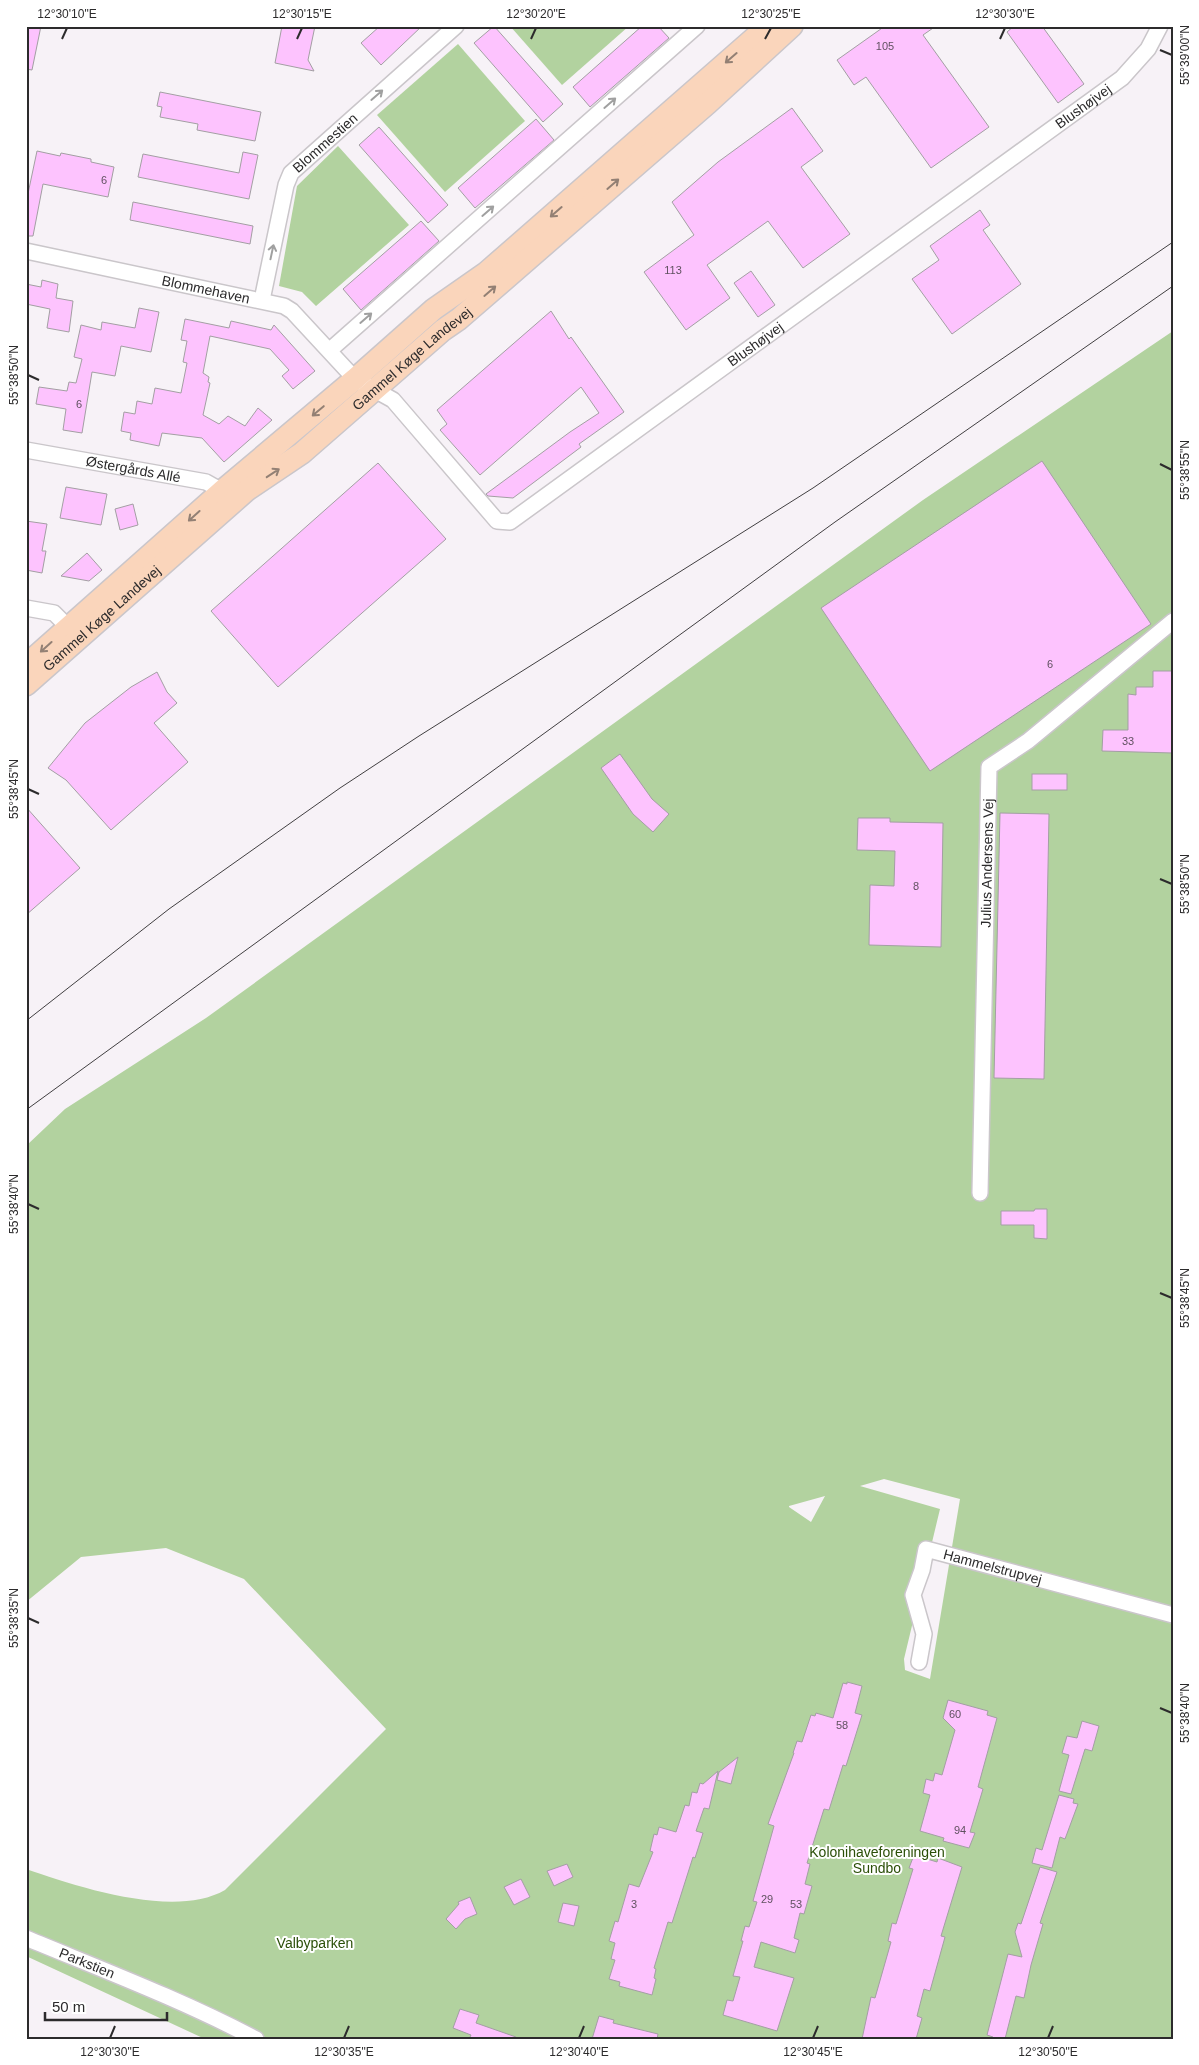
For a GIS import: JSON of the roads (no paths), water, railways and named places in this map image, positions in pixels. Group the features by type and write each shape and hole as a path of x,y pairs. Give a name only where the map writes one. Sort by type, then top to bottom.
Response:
{"main road":[{"name":"Gammel Køge Landevej","path":"26,684 74,633 355,379 434,309 487,272 768,26"},
{"name":"Gammel Køge Landevej","path":"227,496 247,490 302,453 708,103 792,26"},
{"name":"Gammel Køge Landevej","path":"26,665 74,633"}],"street":[{"name":"Blommestien","path":"262,300 286,185 291,173 456,26"},
{"path":"330,350 697,26"},
{"name":"Blushøjvej","path":"355,379 393,400 497,521 510,522 1122,78 1148,49 1160,26"},
{"name":"Blommehaven","path":"26,251 284,306 292,311 330,350 355,379"},
{"name":"Østergårds Allé","path":"26,450 206,482 227,496"},
{"path":"26,608 54,613 74,633"},
{"name":"Julius Andersens Vej","path":"980,1193 989,767 1028,741 1173,621"},
{"name":"Hammelstrupvej","path":"919,1662 924,1634 913,1595 922,1570 926,1549 1173,1615"},
{"name":"Parkstien","path":"26,1938 113,1974 256,2039"}],"tram line":[{"path":"26,1021 169,909 340,788 419,736 813,488 1173,242"},
{"path":"26,1110 835,522 1173,286"}],"park label":[{"name":"Kolonihaveforeningen Sundbo","path":"877,1860"},
{"name":"Valbyparken","path":"315,1943"}]}
